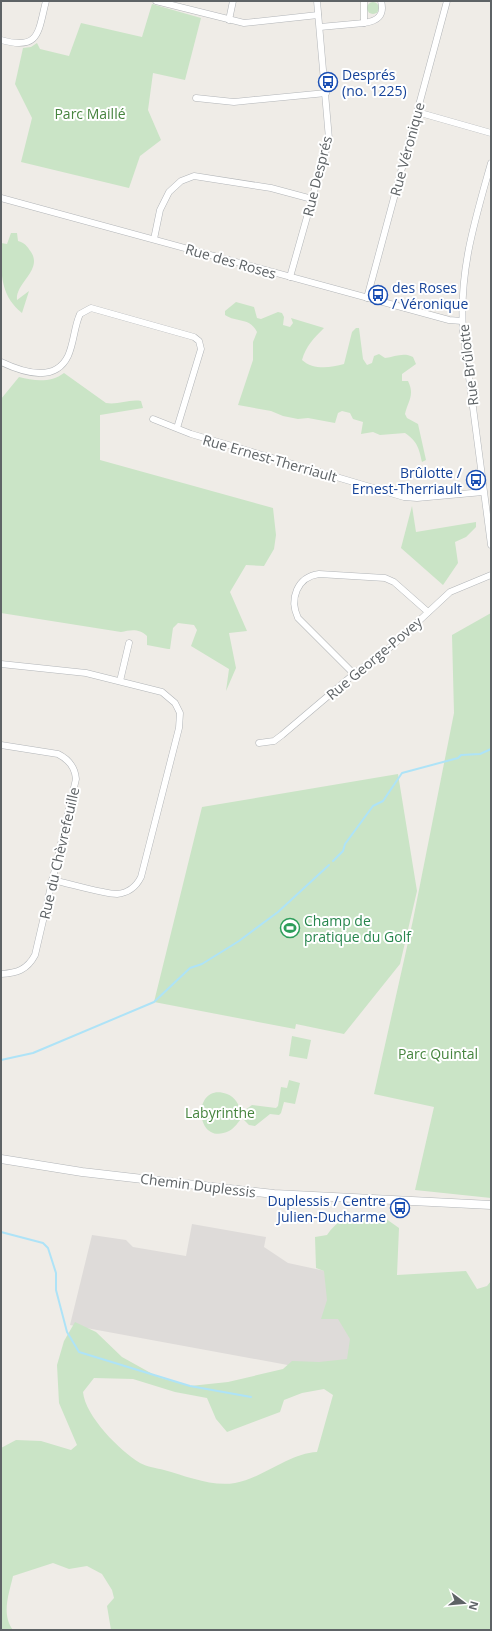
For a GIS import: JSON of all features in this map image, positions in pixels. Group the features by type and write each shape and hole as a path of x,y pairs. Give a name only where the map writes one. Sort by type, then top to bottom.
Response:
{"street":[{"path":"1,40 20,44 28,43 32,40 38,32 46,1"},
{"path":"156,1 228,20 251,23 318,15"},
{"path":"228,20 233,1"},
{"name":"Rue Després","path":"290,277 328,138 326,93 317,1"},
{"path":"364,1 364,23"},
{"path":"320,27 373,22 380,17 383,9 381,1"},
{"name":"Rue Véronique","path":"367,298 447,1"},
{"path":"196,98 234,102 326,93"},
{"path":"417,112 491,133"},
{"name":"Rue Brûlotte","path":"491,163 465,262 462,321 491,545"},
{"path":"154,239 163,201 176,185 187,178 202,176 271,188 312,200"},
{"name":"Rue des Roses","path":"1,198 449,320 462,321"},
{"path":"1,362 32,372 53,371 59,368 68,355 80,314 91,308 194,336 200,341 201,349 177,428"},
{"name":"Rue Ernest-Therriault","path":"153,419 190,434 404,497 417,498 483,492"},
{"path":"354,674 298,618 295,611 295,593 305,579 311,575 319,574 385,578 394,582 428,612"},
{"name":"Rue George-Povey","path":"259,743 274,741 282,735 354,674 387,650 454,590 491,575"},
{"path":"120,681 129,643"},
{"path":"1,664 86,673 162,692 176,703 180,713 178,728 141,877 137,884 130,890 116,894 52,880"},
{"name":"Rue du Chèvrefeuille","path":"1,745 53,752 64,757 73,767 76,784 35,955 27,967 14,973 1,974"},
{"name":"Chemin Duplessis","path":"1,1159 82,1172 253,1192 491,1205"}],"shaded area":[{"path":"192,1224 266,1237 264,1247 288,1263 367,1280 358,1378 70,1325 92,1235 126,1240 133,1247 186,1256"}],"green space":[{"path":"375,2 378,3 378,13 371,14 368,13 367,6 368,3"},
{"name":"Parc Maillé","path":"152,4 201,18 185,80 153,73 148,110 161,140 140,156 129,188 21,162 32,118 15,84 23,48 31,47 37,43 40,49 69,56 81,23 142,37"},
{"path":"11,233 17,233 18,241 27,246 34,259 34,265 18,294 17,300 29,291 22,313 9,299 3,283 1,243 7,244"},
{"path":"236,302 254,307 257,318 261,319 278,312 282,313 284,317 283,325 290,327 293,323 291,318 324,328 311,342 302,360 316,367 344,364 352,332 356,328 359,328 363,359 367,365 372,363 374,356 379,354 385,358 402,355 413,357 416,364 402,374 402,381 408,381 411,390 405,414 407,418 418,424 426,460 422,462 417,445 405,433 380,435 373,432 361,434 363,422 353,419 350,413 342,411 338,413 335,423 308,418 298,419 283,416 271,411 238,405 253,360 253,342 257,332 251,324 225,315 225,311"},
{"path":"64,373 106,403 141,401 143,408 100,415 100,460 273,508 276,535 274,549 264,566 246,565 230,592 247,631 229,633 236,668 226,691 229,669 191,646 197,630 194,625 178,623 173,628 170,649 168,649 147,645 147,636 138,631 131,630 121,632 1,613 1,399 19,377 48,380"},
{"path":"412,506 416,532 476,522 476,527 466,537 455,542 458,563 443,585 401,548"},
{"name":"Parc Quintal","path":"491,613 491,1198 415,1190 434,1107 374,1094 413,920 454,713 452,635"},
{"name":"Champ de pratique du Golf","path":"398,774 417,891 400,964 344,1034 296,1024 295,1029 154,1002 202,807"},
{"path":"292,1036 311,1040 307,1059 289,1056"},
{"name":"Labyrinthe","path":"289,1080 300,1083 295,1104 284,1102 279,1115 270,1114 255,1126 249,1125 242,1118 231,1130 217,1134 209,1131 203,1123 201,1114 203,1104 207,1097 215,1093 227,1094 232,1097 238,1104 241,1113 252,1105 276,1108 278,1106 281,1087 287,1088"},
{"path":"369,1212 382,1216 399,1228 397,1275 466,1271 477,1289 487,1286 491,1281 491,1630 111,1630 107,1606 114,1598 112,1590 102,1574 87,1566 69,1569 53,1563 13,1576 8,1597 7,1617 13,1630 1,1630 1,1448 16,1440 41,1441 71,1450 77,1445 59,1403 57,1365 64,1341 75,1322 96,1332 122,1357 158,1377 190,1386 228,1382 283,1369 292,1361 319,1362 347,1359 350,1339 338,1319 321,1319 327,1300 324,1271 316,1268 315,1237 327,1235 340,1221 350,1216","holes":["94,1378 133,1379 175,1392 207,1398 216,1419 227,1432 280,1412 284,1400 302,1393 324,1389 333,1395 317,1452 307,1453 245,1480 235,1483 217,1484 140,1463 123,1450 105,1432 90,1412 83,1392"]}],"waterway":[{"path":"333,861 343,851 345,844 373,806 383,801 402,773 458,758 461,755 480,754 491,749"},
{"path":"1,1060 33,1053 154,1002 190,968 202,964 239,941 278,912 329,865"},
{"path":"1,1232 43,1243 48,1248 56,1273 56,1290 67,1332 79,1352 190,1386 251,1397"}],"place":[{"name":"Després (no. 1225)","path":"328,82"},
{"name":"des Roses / Véronique","path":"378,295"},
{"name":"Brûlotte / Ernest-Therriault","path":"476,480"},
{"name":"Champ de pratique du Golf","path":"290,928"},
{"name":"Duplessis / Centre Julien-Ducharme","path":"400,1208"}]}
